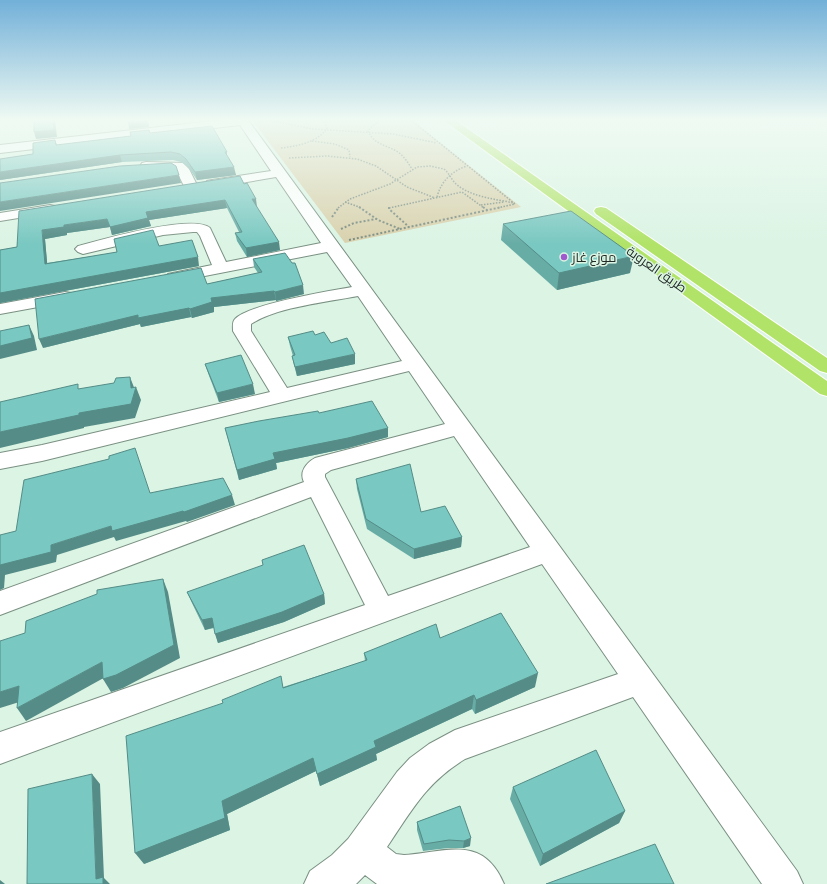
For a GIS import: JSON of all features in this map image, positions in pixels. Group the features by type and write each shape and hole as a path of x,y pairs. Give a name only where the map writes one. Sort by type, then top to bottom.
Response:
{"highway":[{"name":"طريق العروبة","path":"506,161 827,390"},
{"path":"530,161 542,170"},
{"name":"طريق العروبة","path":"588,201 827,367"}],"street":[{"path":"278,161 330,237 363,290 784,884"},
{"path":"138,167 179,166 183,169 191,187"},
{"path":"176,190 282,166"},
{"path":"0,217 61,207"},
{"path":"84,249 175,229 198,228 206,232 221,268"},
{"path":"160,279 221,268 330,237"},
{"path":"282,396 242,331 242,322 253,315 269,310 363,290"},
{"path":"0,309 76,295"},
{"path":"0,461 42,453 416,364"},
{"path":"382,611 317,486 313,474 318,466 323,464 460,427"},
{"path":"0,603 317,486"},
{"path":"0,748 548,551"},
{"path":"323,884 342,871 364,849 408,786 418,774 442,753 455,746 639,681"},
{"path":"364,849 383,867 394,872 414,874 453,866 464,867 474,872 482,879 484,884"}],"path":[{"path":"282,166 299,161"},
{"path":"362,161 376,166 415,191 436,197"},
{"path":"406,161 412,170"},
{"path":"462,161 514,203"},
{"path":"330,237 330,222 335,212 345,202 359,195 383,188 412,170 422,166 436,167 444,170 457,185 472,193 514,203"},
{"path":"436,197 439,188 450,176 459,168 468,166"},
{"path":"409,227 389,207 462,192 487,210"},
{"path":"481,205 507,201"},
{"path":"345,202 362,208 376,219 401,229"},
{"path":"330,237 346,241 514,203"},
{"path":"330,237 354,223 376,219"}],"shaded area":[{"path":"283,161 464,161 521,207 345,243"}],"building":[{"path":"0,161 76,161 0,172"},
{"path":"188,161 231,161 234,167 195,172"},
{"path":"171,163 176,166 179,175 0,202 0,183 120,166"},
{"path":"240,176 244,184 247,183 256,199 252,199 279,242 246,248 235,233 242,232 225,200 146,212 148,218 110,227 107,219 64,225 64,227 42,230 45,264 117,252 114,239 153,230 159,246 192,240 198,257 0,293 0,250 17,247 19,211"},
{"path":"571,211 634,256 559,273 503,224"},
{"path":"285,253 292,263 295,263 303,285 275,292 211,298 212,302 190,309 138,318 138,315 39,339 35,299 201,268 207,284 262,272 253,259"},
{"path":"29,325 32,338 0,346 0,331"},
{"path":"313,331 315,335 324,332 331,343 347,338 355,354 295,367 292,356 295,355 288,337"},
{"path":"241,355 253,384 217,393 205,364"},
{"path":"130,377 131,388 136,387 131,404 79,413 79,415 0,432 0,402 78,384 78,389 114,383 116,378"},
{"path":"372,401 388,428 348,438 273,453 275,459 237,470 225,428 318,411 319,413"},
{"path":"135,448 150,493 223,478 232,495 184,512 183,511 112,531 111,526 51,545 51,552 0,565 0,535 16,531 24,480 109,459 109,456"},
{"path":"410,464 421,512 445,506 462,537 414,549 366,519 356,479"},
{"path":"304,545 324,594 282,612 215,634 212,618 202,620 187,592 263,565 262,560"},
{"path":"163,579 174,645 116,675 103,679 102,662 17,708 19,686 0,692 0,641 25,633 26,621 97,594 97,590"},
{"path":"501,613 538,673 476,700 474,695 374,741 376,747 317,774 313,758 222,801 225,818 135,853 126,736 223,703 222,700 281,676 283,688 367,660 364,653 436,624 440,638"},
{"path":"596,750 625,811 543,854 513,787"},
{"path":"92,774 96,879 103,877 103,884 27,884 28,789"},
{"path":"460,806 471,838 464,841 449,840 424,844 417,822"},
{"path":"655,844 674,884 546,884"}],"place":[{"name":"موزع غاز","path":"564,257"}]}
